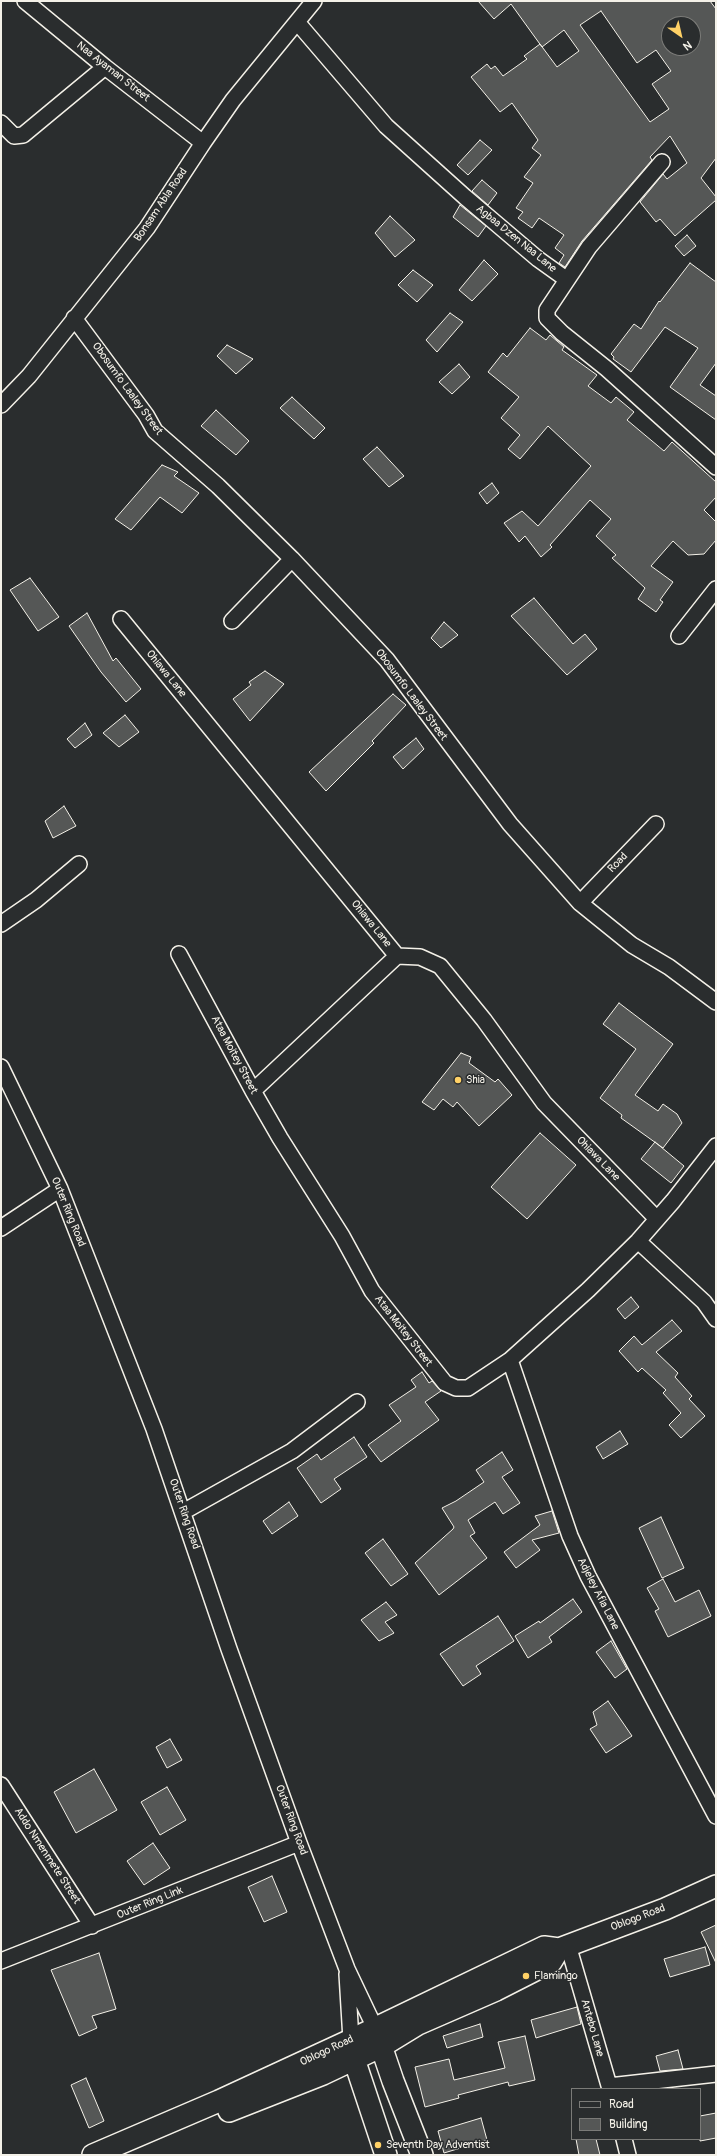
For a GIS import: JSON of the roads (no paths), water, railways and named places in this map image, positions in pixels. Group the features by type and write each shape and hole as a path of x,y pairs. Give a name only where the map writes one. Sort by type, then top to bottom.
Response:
{"main road":[{"name":"Oblogo Road","path":"93,2155 219,2101 352,2050 544,1947 563,1947 665,1908 716,1886"},
{"name":"Outer Ring Road","path":"378,2037 393,2081 422,2155"},
{"name":"Oblogo Road","path":"120,2155 323,2074 352,2050"},
{"name":"Outer Ring Road","path":"352,2050 386,2155"}],"street":[{"name":"Naa Ayaman Street","path":"24,1 105,67 203,143"},
{"name":"Bonsam Abla Road","path":"1,405 29,376 74,318 148,228 203,143 233,100 314,1"},
{"name":"Agbaa Dzen Naa Lane","path":"297,22 386,126 487,216 538,259 566,279 547,310 547,318 551,323 607,369 716,467"},
{"path":"1,123 14,136 23,135 105,67"},
{"path":"566,279 608,223 662,162"},
{"name":"Obosumfo Laaley Street","path":"74,318 146,415 155,431 218,486 292,559 387,660 510,824 580,902 632,945 669,967 716,1002"},
{"path":"232,621 292,559"},
{"path":"679,636 716,589"},
{"name":"Ohiawa Lane","path":"121,618 397,956 420,957 440,966 484,1020 544,1103 657,1219"},
{"name":"Road","path":"580,902 656,824"},
{"path":"1,924 36,900 78,864"},
{"name":"Ataa Moitey Street","path":"179,954 253,1091 280,1138 342,1236 372,1291 445,1383 456,1388 468,1388 510,1360 588,1290 638,1241 716,1146"},
{"path":"253,1091 397,956"},
{"name":"Outer Ring Road","path":"1,1067 60,1189 154,1429 229,1649 299,1843 347,1969 378,2037"},
{"path":"1,1228 60,1189"},
{"path":"638,1241 704,1302 716,1319"},
{"name":"Adjeley Afia Lane","path":"510,1360 570,1536 585,1569 716,1816"},
{"path":"183,1512 292,1451 357,1402"},
{"name":"Addo Nmenmete Street","path":"1,1785 92,1926"},
{"name":"Outer Ring Link","path":"1,1961 299,1843"},
{"name":"Antebo Lane","path":"563,1947 610,2087"},
{"name":"Outer Ring Road","path":"347,1969 352,2050"},
{"path":"610,2087 716,2074"},
{"path":"624,2140 628,2155"}],"place":[{"name":"Shia","path":"458,1080"},
{"name":"Flamingo","path":"526,1976"},
{"name":"Seventh Day Adventist","path":"378,2145"}]}
